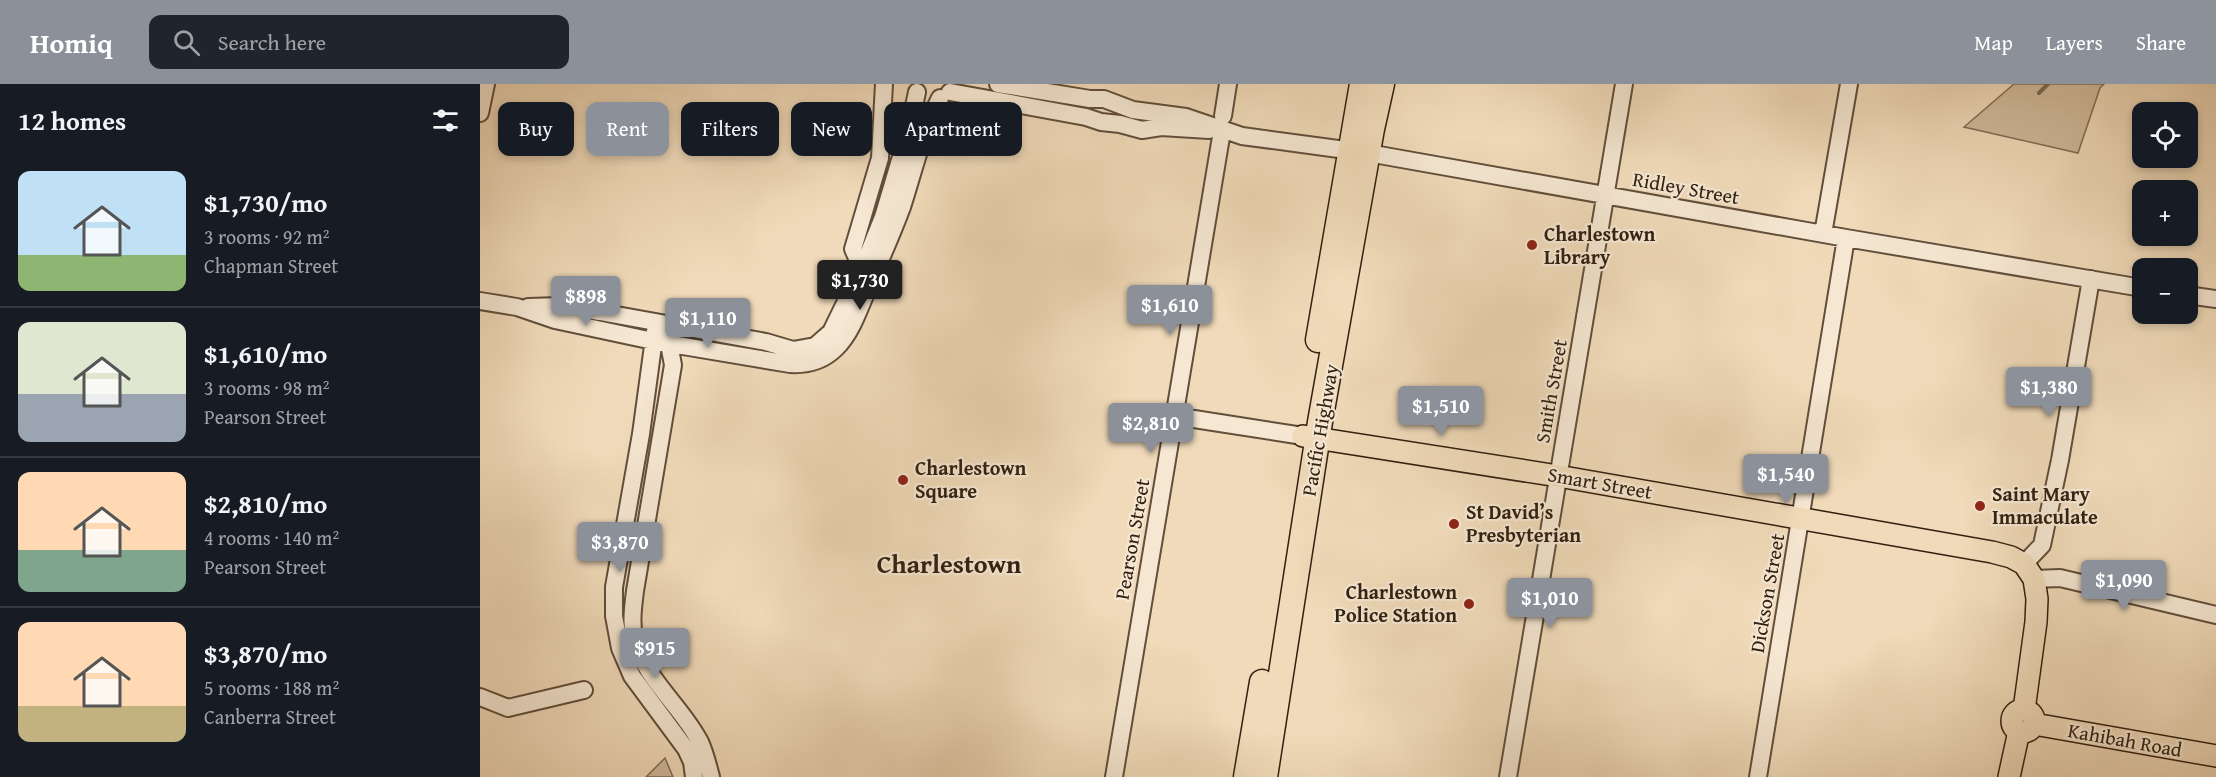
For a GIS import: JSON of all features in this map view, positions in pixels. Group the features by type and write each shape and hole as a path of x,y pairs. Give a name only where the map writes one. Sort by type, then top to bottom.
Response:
{"highway":[{"name":"Pacific Highway","path":"1246,777 1310,437 1359,152 1362,84"},
{"name":"Pacific Highway","path":"1359,152 1382,84"},
{"name":"Pacific Highway","path":"1265,777 1310,437"}],"main road":[{"name":"Smart Street","path":"1310,437 1558,476 1992,552 2011,557 2029,572"},
{"path":"2009,777 2025,722 2036,622 2037,599 2029,572"},
{"name":"Kahibah Road","path":"2025,722 2216,756"}],"street":[{"path":"480,113 486,84"},
{"path":"865,262 857,258 853,249 880,158 884,84"},
{"name":"Ridley Street","path":"998,84 1100,94 1133,110 1223,123 1247,137 1359,152 2132,286"},
{"name":"Pearson Street","path":"1114,777 1228,84"},
{"name":"Smith Street","path":"1508,777 1624,84"},
{"path":"1823,234 1850,84"},
{"path":"517,307 560,306 656,321 766,342 794,350 815,346 831,332 865,262 892,191 909,130 915,88"},
{"name":"Ridley Street","path":"915,88 928,99 948,92 1142,129 1223,123"},
{"path":"480,301 517,307 555,320 661,342 790,364 818,361 835,350 847,336 894,227 923,134 948,92"},
{"path":"1086,117 1085,107 1100,94"},
{"path":"1142,129 1147,120 1145,111"},
{"name":"Dickson Street","path":"1758,777 1846,238"},
{"path":"2091,279 2060,460 2042,545 2029,572 2216,615"},
{"path":"2198,297 2216,299"},
{"path":"656,321 661,342 673,364 632,621 635,641 643,663 699,741 707,759 711,777"},
{"path":"661,342 641,434 614,587 614,616 620,648 632,676 686,749 692,762 694,777"},
{"name":"Smart Street","path":"1173,422 1184,418 1194,419 1310,437"},
{"path":"480,697 508,708 584,690"}],"shaded area":[{"path":"2014,84 2104,84 2100,88 2078,153 1964,127"},
{"path":"665,758 673,777 646,777"}],"waterway":[{"path":"2039,93 2048,84"}],"place":[{"name":"Charlestown Library","path":"1532,245"},
{"name":"Charlestown Square","path":"903,480"},
{"name":"Saint Mary Immaculate","path":"1980,506"},
{"name":"St David’s Presbyterian","path":"1454,524"},
{"name":"Charlestown Police Station","path":"1469,604"}],"district":[{"name":"Charlestown","path":"949,564"}]}
